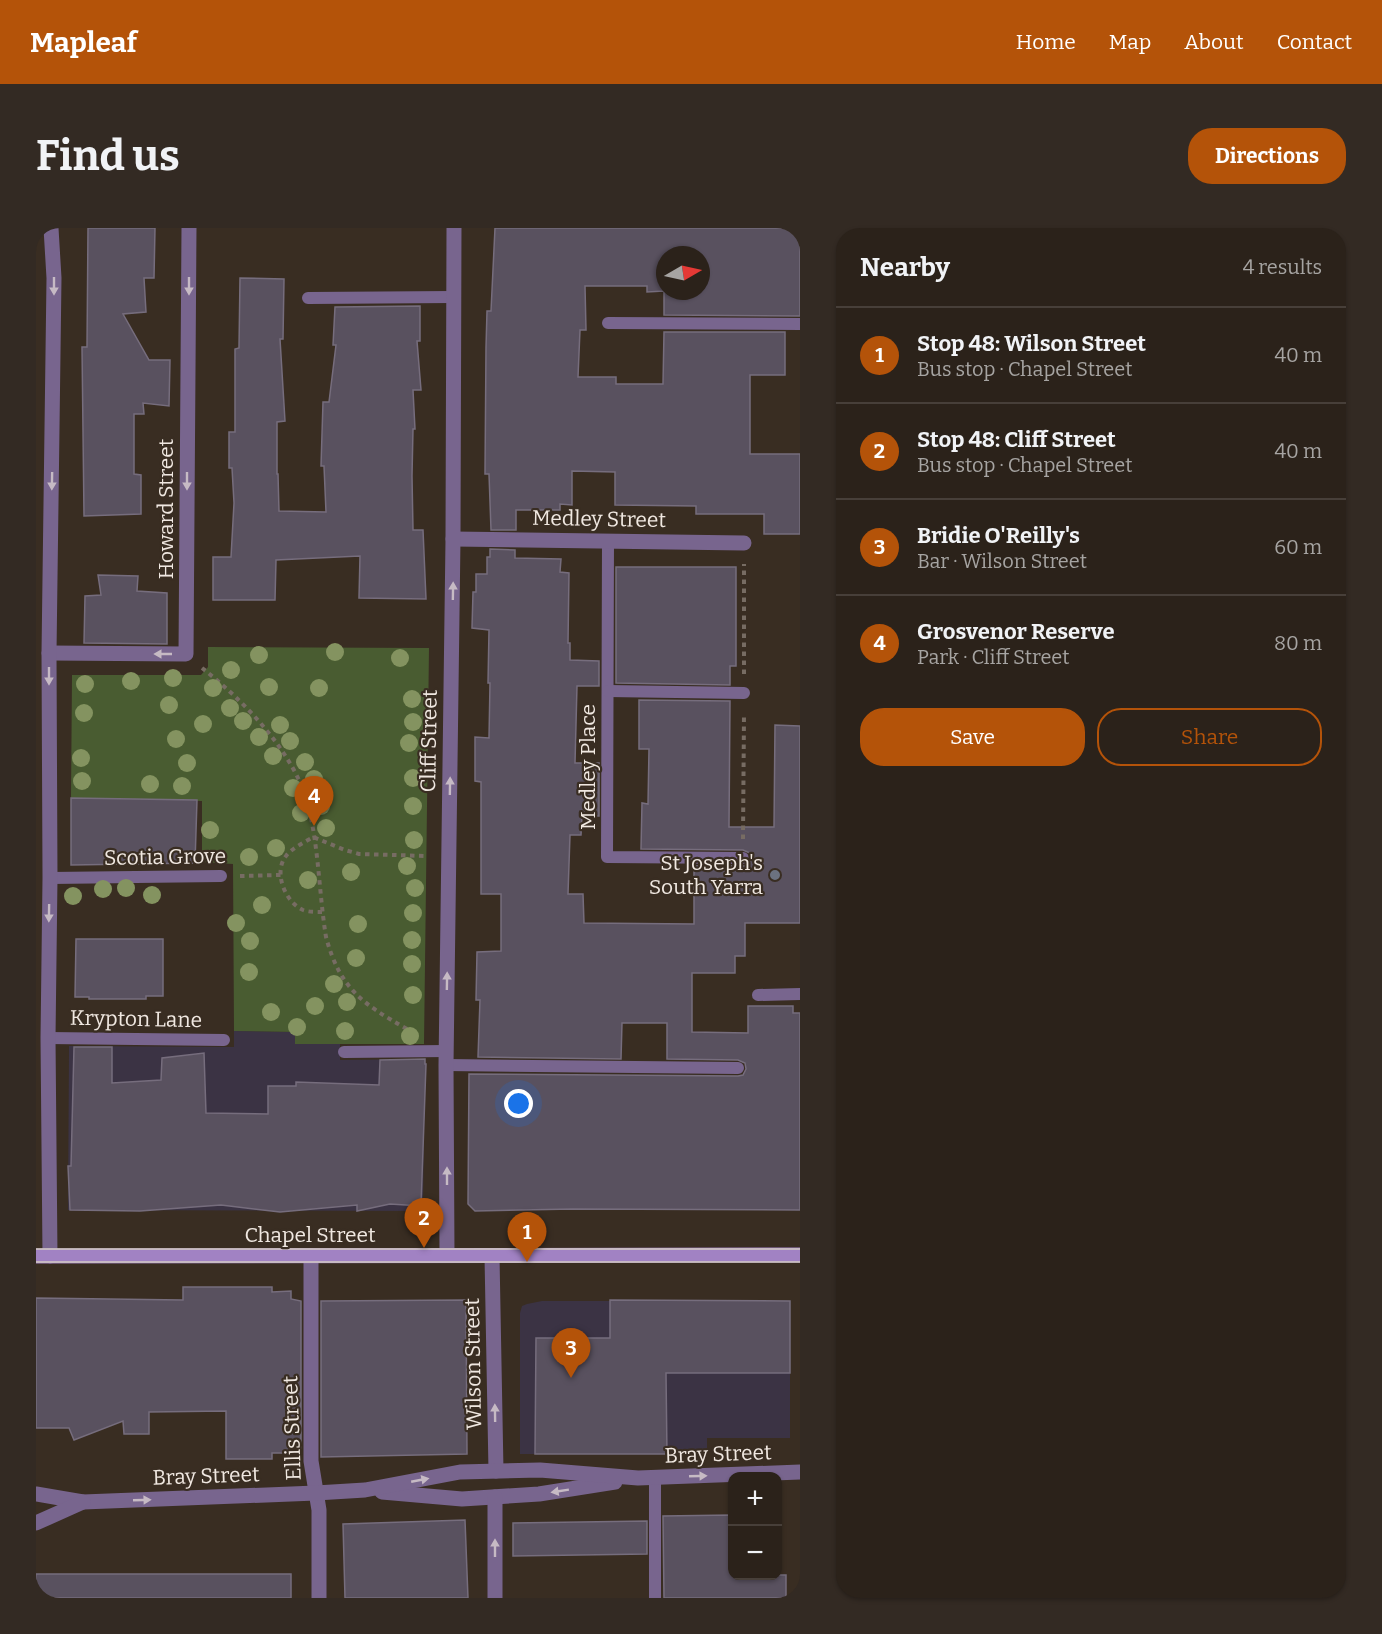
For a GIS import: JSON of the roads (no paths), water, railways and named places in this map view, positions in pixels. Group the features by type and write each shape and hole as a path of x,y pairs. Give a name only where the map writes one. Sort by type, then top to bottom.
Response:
{"street":[{"path":"43,1256 42,1064 48,1038 50,878 49,653 54,278 51,228"},
{"name":"Howard Street","path":"49,653 186,654 189,228"},
{"name":"Cliff Street","path":"447,1255 446,1058 453,539 454,228"},
{"name":"Medley Street","path":"453,539 744,543"},
{"name":"Chapel Street","path":"43,1256 800,1255"},
{"name":"Ellis Street","path":"311,1256 311,1461 318,1510 319,1598"},
{"name":"Wilson Street","path":"492,1256 496,1471"},
{"name":"Bray Street","path":"36,1494 83,1502 316,1493 365,1490 460,1472 496,1471 540,1470 638,1478"},
{"name":"Bray Street","path":"365,1490 462,1499 539,1494 638,1478 800,1472"},
{"path":"495,1497 495,1598"},
{"name":"Bray Street","path":"36,1523 83,1502"}],"lane":[{"path":"308,298 453,297"},
{"path":"608,323 800,324"},
{"name":"Medley Place","path":"608,541 607,857 743,858"},
{"path":"608,691 744,693"},
{"name":"Scotia Grove","path":"50,878 221,876"},
{"path":"758,994 800,994"},
{"name":"Krypton Lane","path":"48,1038 224,1040"},
{"path":"345,1052 446,1058 738,1068"},
{"path":"655,1477 655,1598"}],"tram line":[{"path":"36,1249 800,1249"},
{"path":"36,1262 800,1262"}],"place":[{"name":"Grosvenor Reserve","path":"314,826"},
{"name":"St Joseph's South Yarra","path":"775,875"},
{"name":"Stop 48: Cliff Street","path":"424,1248"},
{"name":"Stop 48: Wilson Street","path":"527,1262"},
{"name":"Bridie O'Reilly's","path":"571,1378"}]}
